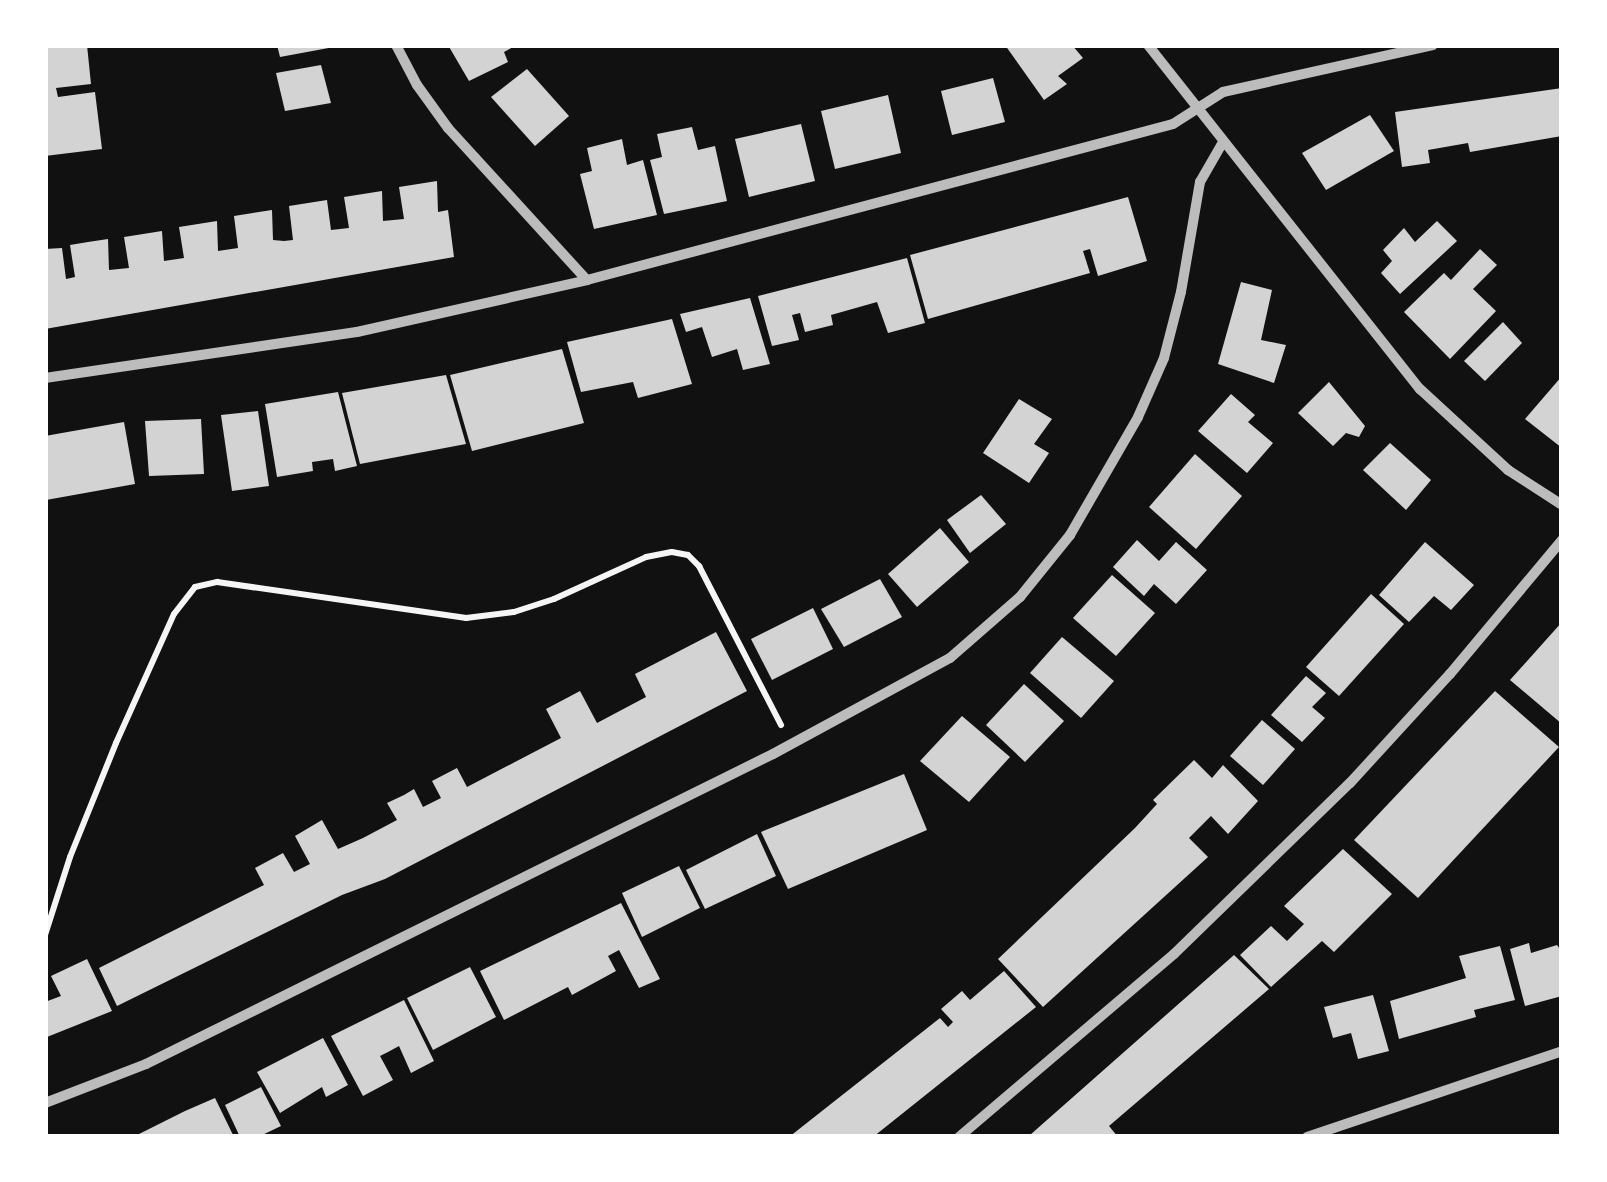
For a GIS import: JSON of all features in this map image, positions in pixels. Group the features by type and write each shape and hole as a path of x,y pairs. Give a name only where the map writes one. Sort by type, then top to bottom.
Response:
{"street":[{"path":"396,45 448,128 587,280"},
{"path":"1148,45 1420,388 1508,470 1562,505"},
{"path":"45,378 357,332 587,280 1174,124 1223,92 1433,45"},
{"path":"45,1104 146,1064 791,744 950,658 1020,597 1070,535 1138,417 1164,358 1181,292 1200,182 1222,142"},
{"path":"960,1137 1174,954 1350,783 1450,674 1562,540"},
{"path":"1307,1137 1562,1051"}],"path":[{"path":"45,935 70,858 116,743 174,614 195,588 216,582 466,618 554,599 646,558 672,552 688,555 699,566 791,744"}],"building":[{"path":"45,45 87,45 91,84 56,88 58,97 95,92 102,149 45,156"},
{"path":"277,45 334,45 334,47 280,57"},
{"path":"448,45 517,45 504,52 508,62 469,81"},
{"path":"1005,45 1072,45 1083,58 1058,76 1067,84 1044,100"},
{"path":"321,65 331,103 285,111 276,73"},
{"path":"527,69 569,116 535,146 491,97"},
{"path":"993,78 1005,122 952,135 941,91"},
{"path":"1562,88 1562,136 1470,152 1468,143 1428,150 1430,163 1402,167 1395,112"},
{"path":"888,95 901,153 835,169 821,111"},
{"path":"1370,115 1394,151 1326,190 1302,153"},
{"path":"801,124 815,181 749,197 735,139"},
{"path":"692,127 698,150 715,146 727,201 664,214 650,160 662,157 657,134"},
{"path":"622,139 627,165 643,160 657,215 594,229 580,174 592,171 587,148"},
{"path":"437,181 438,212 448,210 454,257 45,329 45,249 62,248 66,279 75,277 70,245 108,239 109,270 129,268 124,237 162,231 164,261 184,258 179,227 217,221 218,251 238,248 234,216 272,210 273,240 293,240 289,206 327,200 331,230 349,228 344,197 382,191 383,221 404,219 399,187"},
{"path":"1128,197 1147,261 1098,276 1090,249 1083,251 1090,273 928,319 910,255"},
{"path":"1437,221 1457,241 1400,294 1381,273 1392,261 1383,250 1404,228 1415,242"},
{"path":"1480,249 1497,265 1473,289 1496,311 1450,359 1404,312 1444,273 1451,280"},
{"path":"907,258 925,323 888,333 877,302 831,315 833,325 805,332 800,313 792,315 799,340 772,346 758,296"},
{"path":"1241,282 1272,290 1261,340 1286,345 1274,383 1218,364"},
{"path":"750,298 770,364 743,370 737,349 712,357 702,327 686,332 680,314"},
{"path":"672,319 692,384 638,398 633,382 581,392 567,342"},
{"path":"1503,322 1522,343 1485,381 1464,361"},
{"path":"562,349 584,423 472,451 450,375"},
{"path":"446,375 466,444 360,464 342,393"},
{"path":"1562,376 1562,448 1525,419"},
{"path":"1329,382 1365,426 1359,437 1346,433 1333,446 1298,413"},
{"path":"338,392 357,466 335,471 333,459 312,462 313,471 277,477 265,404"},
{"path":"1231,394 1255,415 1248,422 1273,443 1247,473 1198,431"},
{"path":"1019,399 1052,419 1034,444 1049,453 1029,483 983,453"},
{"path":"258,411 269,486 232,491 221,415"},
{"path":"201,419 204,474 149,476 145,421"},
{"path":"124,422 135,484 46,500 45,436"},
{"path":"1390,443 1431,480 1406,510 1363,470"},
{"path":"1195,454 1242,496 1196,549 1149,507"},
{"path":"981,495 1006,524 970,553 947,520"},
{"path":"940,528 969,562 917,607 888,574"},
{"path":"1137,540 1159,561 1176,542 1207,570 1176,604 1154,584 1144,596 1113,567"},
{"path":"1425,542 1474,585 1451,610 1434,596 1409,622 1379,595"},
{"path":"1112,575 1155,613 1116,656 1073,618"},
{"path":"880,579 902,617 844,647 821,609"},
{"path":"1371,594 1404,624 1339,696 1306,667"},
{"path":"813,608 833,649 772,680 751,639"},
{"path":"1562,622 1562,724 1510,680"},
{"path":"716,632 747,691 385,879 342,895 117,1006 99,968 264,885 255,868 283,853 294,872 310,864 295,836 322,820 338,849 363,838 397,820 387,803 414,789 423,807 441,798 432,781 457,768 467,787 561,738 546,709 580,691 597,723 646,697 635,674"},
{"path":"1062,637 1114,681 1081,718 1030,673"},
{"path":"1306,676 1326,693 1312,707 1325,718 1302,742 1271,715"},
{"path":"1024,684 1064,721 1025,762 986,725"},
{"path":"1495,691 1559,747 1418,898 1354,840"},
{"path":"962,716 1010,757 969,802 920,761"},
{"path":"1262,720 1295,749 1263,785 1230,756"},
{"path":"1194,760 1212,778 1223,765 1258,801 1228,834 1211,816 1189,838 1208,857 1043,1007 998,959 1135,828 1157,804 1153,800"},
{"path":"904,774 927,830 788,889 761,832"},
{"path":"757,834 776,876 705,909 686,870"},
{"path":"1343,849 1392,894 1334,952 1322,941 1271,987 1240,955 1271,926 1287,941 1304,924 1284,906"},
{"path":"679,866 700,908 642,937 622,893"},
{"path":"621,903 660,979 639,988 619,950 608,956 616,971 572,995 568,987 504,1020 480,971"},
{"path":"1529,943 1531,953 1557,945 1562,952 1562,996 1525,1006 1510,949"},
{"path":"1500,946 1515,1000 1474,1010 1476,1017 1399,1039 1390,1001 1466,978 1459,956"},
{"path":"1234,955 1269,989 1109,1126 1118,1137 1030,1135"},
{"path":"87,959 112,1011 47,1037 45,1002 61,996 51,976"},
{"path":"470,967 496,1017 433,1050 407,998"},
{"path":"1004,971 1036,1007 873,1137 789,1137 940,1018 948,1027 953,1022 941,1009 962,991 970,1000"},
{"path":"1373,995 1389,1051 1358,1059 1351,1033 1333,1038 1324,1007"},
{"path":"404,1000 434,1061 411,1073 399,1046 380,1056 393,1080 363,1096 331,1036"},
{"path":"323,1038 348,1085 326,1097 322,1087 280,1113 257,1072"},
{"path":"261,1087 281,1126 258,1137 240,1137 225,1105"},
{"path":"215,1098 234,1137 133,1137 185,1111"}]}
